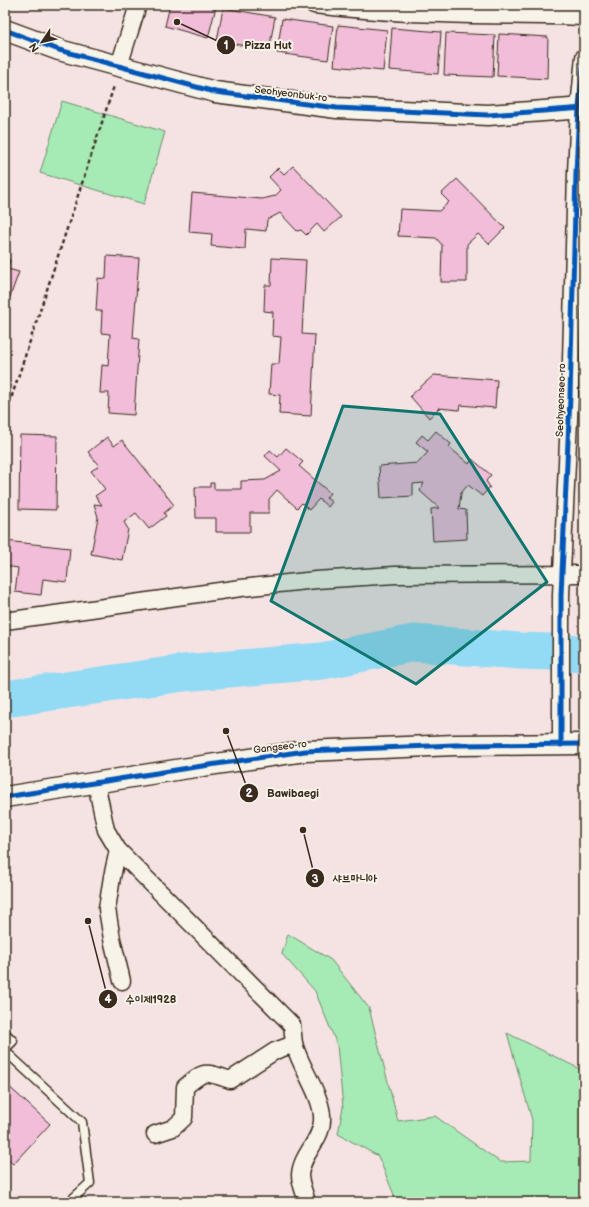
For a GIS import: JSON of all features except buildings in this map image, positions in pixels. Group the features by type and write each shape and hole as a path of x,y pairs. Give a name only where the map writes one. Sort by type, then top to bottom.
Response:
{"street":[{"path":"119,66 138,5"},
{"path":"314,5 440,14 584,17"},
{"name":"Seohyeonbuk-ro","path":"5,30 59,50 215,92 337,108 488,115 582,108"},
{"name":"Seohyeonseo-ro","path":"560,744 560,595 570,389 576,173 582,108 584,57"},
{"path":"5,622 241,588 316,580 395,575 584,574"},
{"name":"Gangseo-ro","path":"5,797 305,752 455,745 584,744"},
{"path":"96,783 106,830 118,850 292,1025 294,1044 321,1108 322,1121 317,1137 305,1159 300,1175 306,1202"},
{"path":"118,850 107,909 112,939 122,981"},
{"path":"155,1134 173,1128 184,1118 184,1087 200,1074 210,1073 230,1080 275,1051 294,1044"}],"lane":[{"path":"5,1033 13,1041 5,1050 82,1122 90,1183 69,1202"}],"path":[{"path":"5,416 114,86"}],"highlighted area":[{"path":"343,406 440,414 547,582 416,684 271,601"}],"green space":[{"path":"62,101 165,132 144,204 40,173"},
{"path":"288,934 331,960 369,1008 398,1121 435,1116 500,1162 531,1161 532,1120 507,1033 584,1071 583,1202 397,1202 378,1156 338,1134 343,1107 337,1045 315,991 282,954"}],"waterway":[{"path":"5,699 183,673 322,661 414,643 520,651 584,653"}],"cycle path":[{"path":"5,30 59,50 215,92 337,108 488,115 584,108"},
{"path":"561,745 561,595 570,397 576,173 579,108 584,57"},
{"path":"5,797 305,751 455,745 584,744"}],"place":[{"name":"Pizza Hut","path":"177,22"},
{"name":"Bawibaegi","path":"226,731"},
{"name":"샤브마니아","path":"303,830"},
{"name":"수이제1928","path":"88,921"}]}
